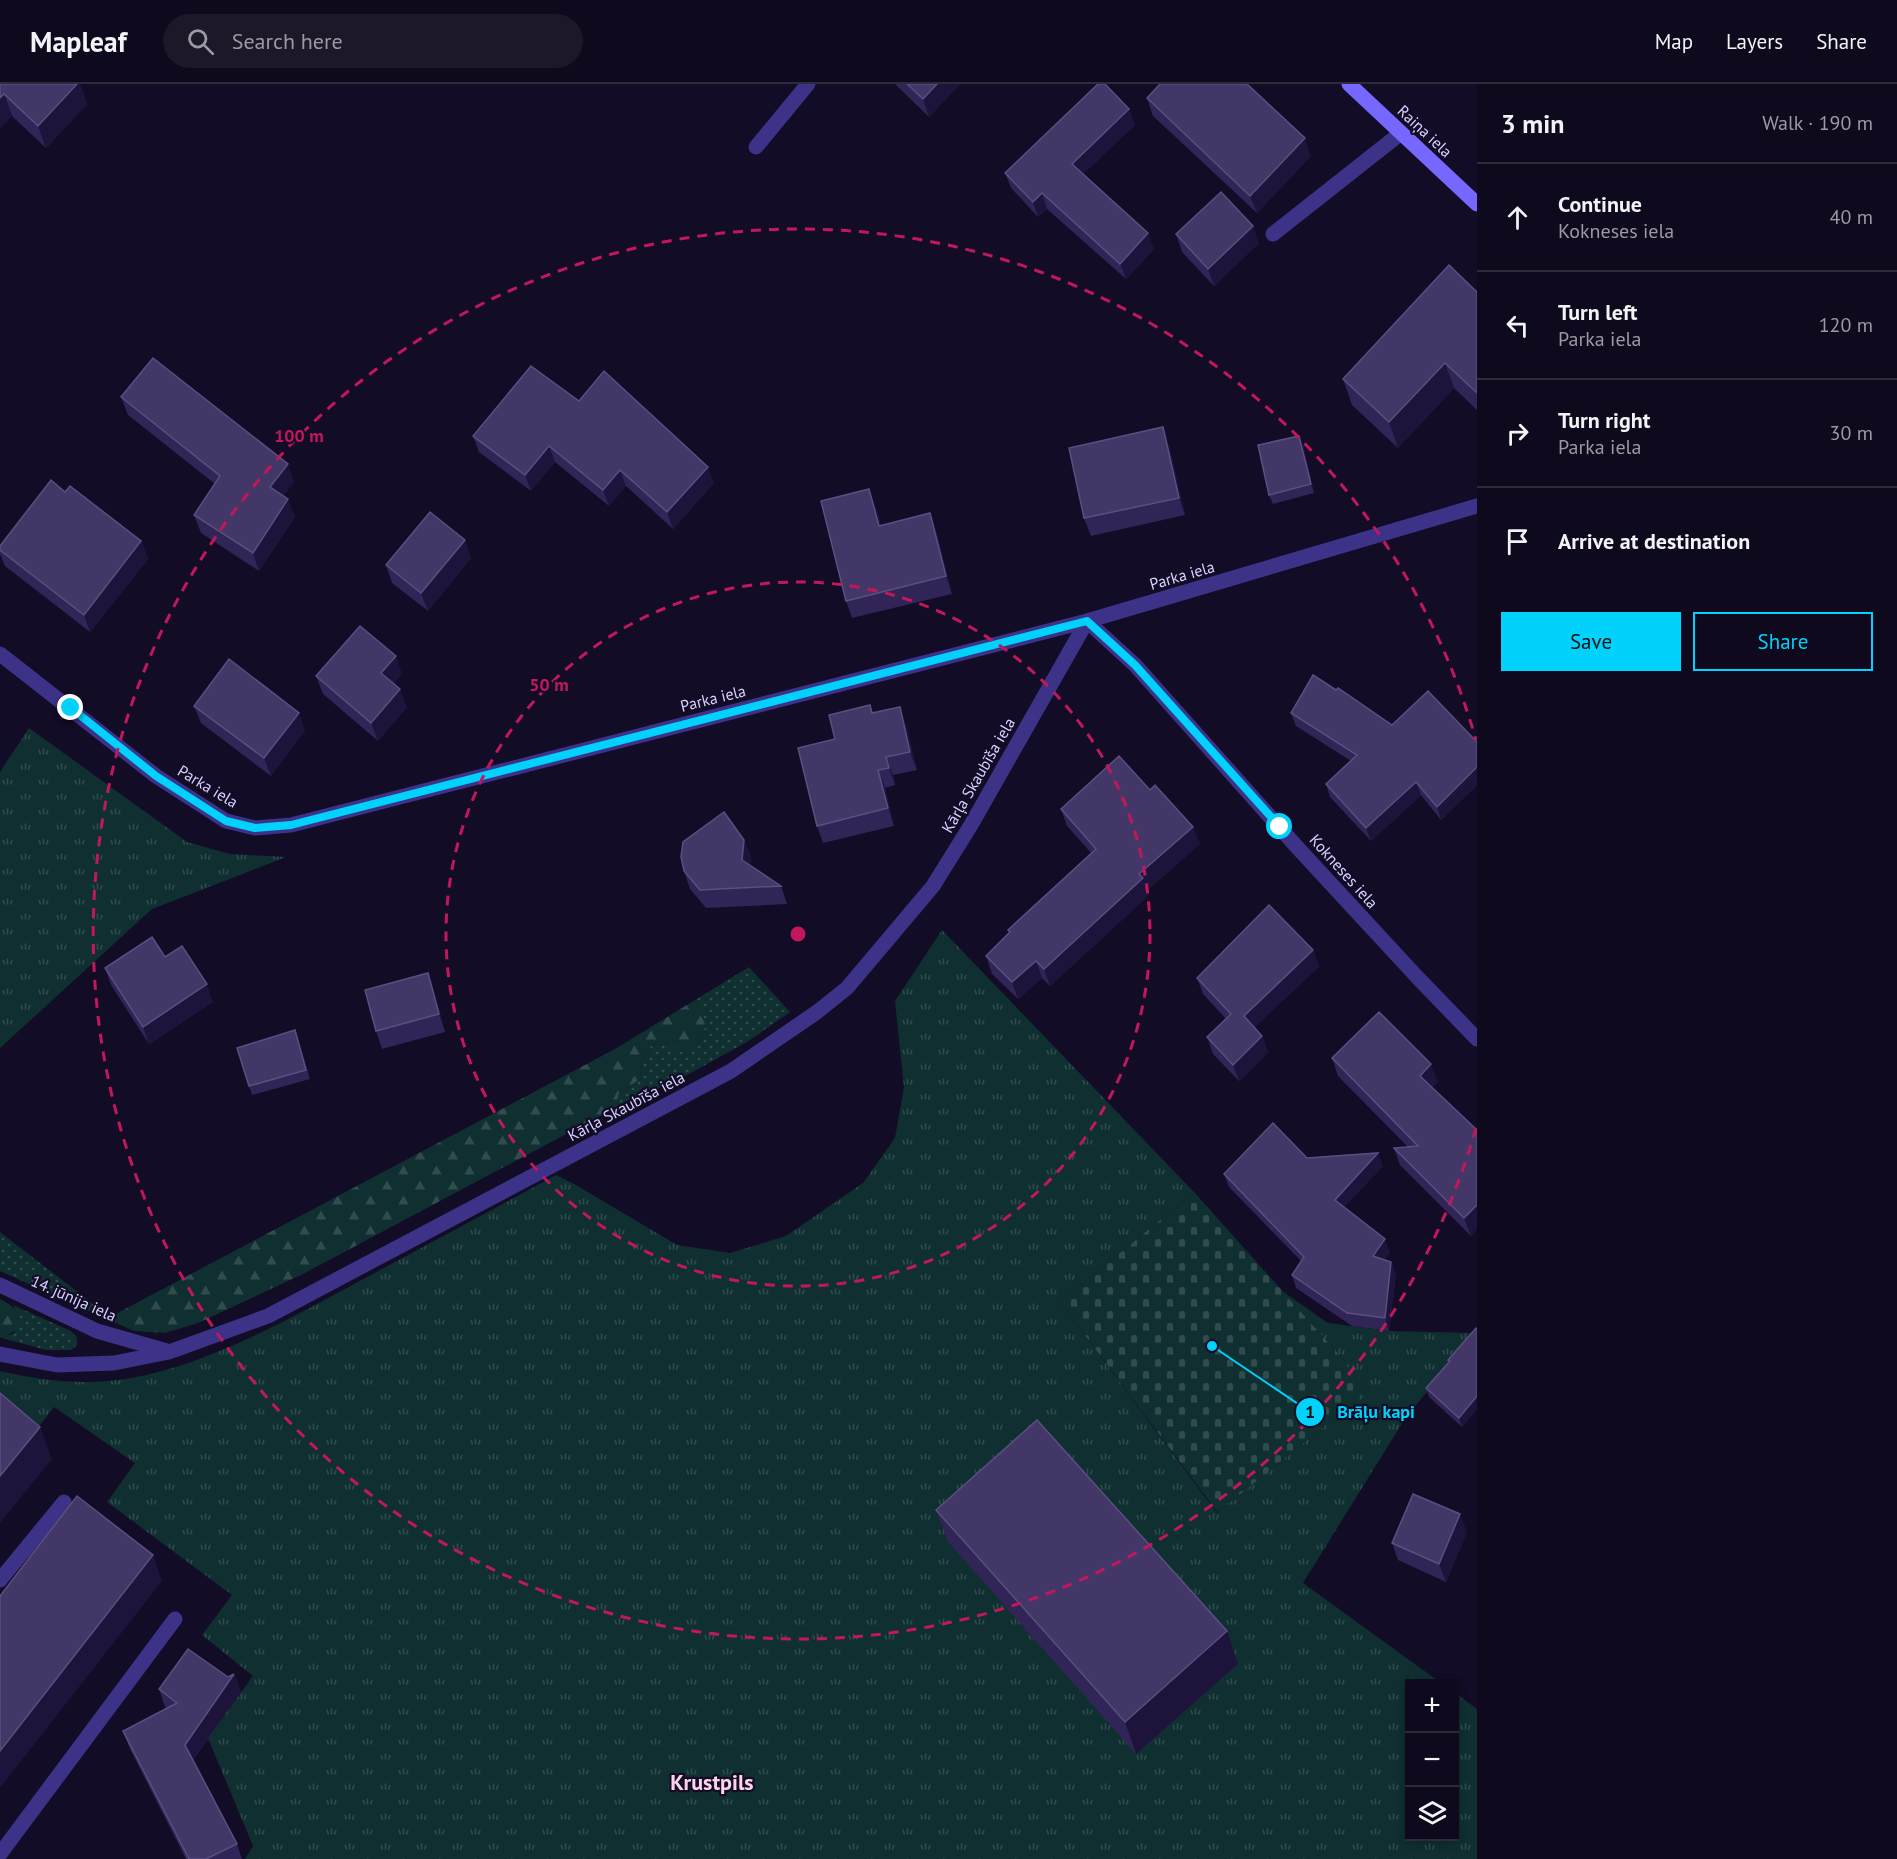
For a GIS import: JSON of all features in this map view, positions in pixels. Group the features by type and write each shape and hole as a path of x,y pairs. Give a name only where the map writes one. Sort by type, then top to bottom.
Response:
{"street":[{"path":"756,147 808,84"},
{"name":"Raiņa iela","path":"1349,84 1477,204"},
{"path":"1273,234 1401,133"},
{"name":"Parka iela","path":"0,654 156,776 226,821 255,828 291,825 1087,621 1477,506"},
{"name":"Kokneses iela","path":"1087,621 1135,665 1345,899 1477,1039"},
{"name":"Kārļa Skaubīša iela","path":"0,1354 57,1365 114,1363 169,1352 268,1316 731,1071 817,1012 847,988 933,886 971,825 1087,621"},
{"name":"14. jūnija iela","path":"0,1285 97,1331 169,1352"},
{"path":"0,1580 64,1502"},
{"path":"0,1854 175,1619"}],"green space":[{"path":"29,728 187,842 230,854 286,857 152,909 0,1048 0,772"},
{"path":"942,930 1194,1192 1060,1302 1217,1513 1370,1389 1282,1291 1328,1323 1389,1331 1476,1333 1406,1417 1303,1583 1435,1679 1405,1679 1405,1841 1459,1841 1459,1696 1477,1709 1477,1859 245,1859 253,1846 208,1738 253,1676 202,1635 232,1595 107,1502 135,1463 54,1407 29,1440 0,1436 0,1371 49,1380 98,1382 131,1378 190,1362 275,1326 556,1175 677,1245 730,1253 786,1236 863,1183 895,1138 904,1087 895,1001"},
{"path":"749,967 790,1012 747,1042 687,1075 615,1108 619,1093 640,1079 642,1061 651,1046 670,1043 697,1047 703,1034 704,1024 695,1000"},
{"path":"695,1000 705,1023 697,1047 678,1051 670,1043 651,1046 642,1061 640,1079 619,1093 615,1108 303,1274 198,1323 165,1333 134,1331 109,1320 110,1317 615,1049"},
{"path":"1194,1192 1370,1389 1218,1513 1060,1302"},
{"path":"0,1232 110,1317 109,1320 0,1271"},
{"path":"0,1299 14,1308 20,1318 16,1329 2,1338 0,1337"},
{"path":"13,1305 71,1331 77,1338 77,1345 71,1350 46,1350 2,1338 14,1333 19,1317"}],"building":[{"path":"0,84 77,84 38,126 4,94 0,98"},
{"path":"907,84 937,84 923,99"},
{"path":"1098,84 1105,84 1129,109 1072,164 1148,233 1120,264 1042,193 1033,202 1005,173"},
{"path":"1160,84 1247,84 1305,138 1250,196 1147,98"},
{"path":"1221,192 1253,226 1208,269 1176,234"},
{"path":"1449,265 1477,292 1477,393 1445,363 1389,422 1343,379"},
{"path":"153,358 288,464 270,487 288,499 253,553 194,515 220,476 121,397"},
{"path":"531,366 579,401 604,371 708,467 667,512 620,470 603,490 549,446 525,475 473,436"},
{"path":"1163,427 1179,498 1084,518 1069,448"},
{"path":"1299,436 1311,484 1269,495 1258,445"},
{"path":"51,480 65,492 70,486 141,541 84,615 0,550 0,546"},
{"path":"869,489 879,526 930,513 946,576 846,601 821,501"},
{"path":"430,512 465,540 421,593 386,565"},
{"path":"360,626 396,656 381,673 400,689 371,723 316,676"},
{"path":"229,659 299,713 264,758 194,706"},
{"path":"1313,675 1336,690 1338,688 1392,725 1428,691 1477,742 1477,767 1437,807 1416,782 1366,828 1326,784 1357,755 1291,713"},
{"path":"870,705 872,713 900,707 910,752 886,757 889,768 878,770 888,808 817,826 798,748 835,739 829,715"},
{"path":"1119,756 1150,790 1155,785 1193,827 1139,874 1143,878 1044,969 1036,961 1012,982 986,956 1010,932 1008,930 1096,849 1061,809"},
{"path":"724,812 744,840 742,860 781,886 700,890 684,871 681,857 683,842"},
{"path":"1269,905 1313,950 1244,1016 1262,1036 1233,1065 1207,1037 1231,1014 1197,978"},
{"path":"152,937 165,957 182,946 207,984 143,1027 105,968"},
{"path":"428,973 439,1014 376,1031 365,990"},
{"path":"1379,1012 1431,1064 1420,1076 1477,1130 1477,1205 1464,1218 1394,1148 1418,1146 1332,1058"},
{"path":"295,1030 306,1070 249,1086 237,1048"},
{"path":"1273,1123 1307,1158 1378,1153 1335,1200 1385,1239 1373,1256 1391,1262 1385,1318 1347,1313 1292,1275 1304,1257 1224,1174"},
{"path":"1476,1328 1477,1396 1459,1418 1426,1388"},
{"path":"0,1393 40,1427 0,1476"},
{"path":"1037,1420 1227,1631 1125,1722 936,1510"},
{"path":"1413,1494 1460,1514 1439,1564 1392,1543"},
{"path":"77,1496 153,1555 0,1751 0,1596"},
{"path":"188,1649 228,1677 234,1674 185,1745 237,1844 206,1859 189,1859 123,1731 177,1703 159,1689"}],"place":[{"name":"Brāļu kapi","path":"1212,1346"}],"district":[{"name":"Krustpils","path":"712,1782"}],"route":[{"path":"71,708 156,776 226,821 255,828 291,825 1087,621 1135,665 1280,827"}]}
